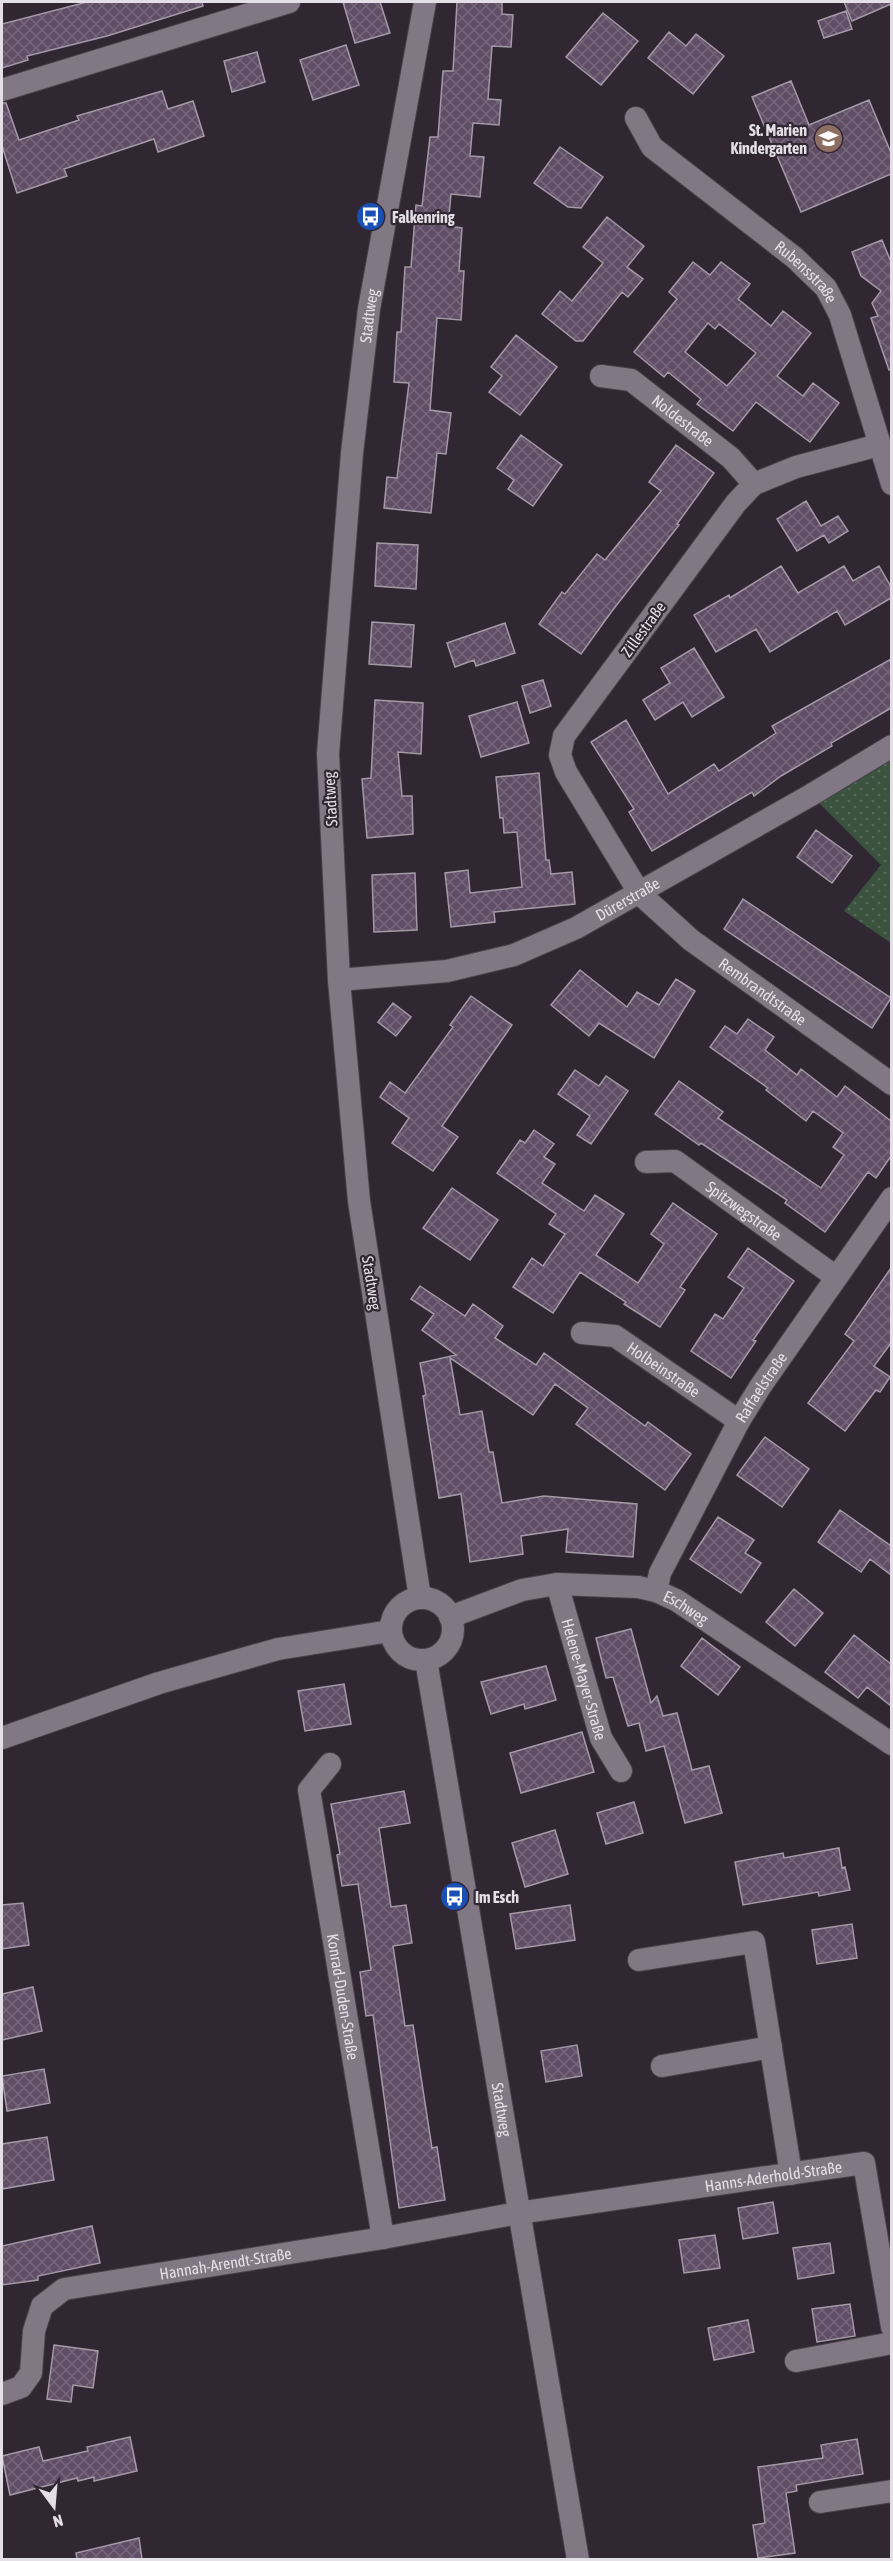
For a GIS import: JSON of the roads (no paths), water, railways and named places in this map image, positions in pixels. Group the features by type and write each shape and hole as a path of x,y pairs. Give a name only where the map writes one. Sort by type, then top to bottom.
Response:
{"street":[{"path":"2,90 289,2"},
{"name":"Stadtweg","path":"420,1598 361,1212 339,980 328,754 352,453 369,309 425,2"},
{"name":"Rubensstraße","path":"636,118 652,147 795,258 826,288 840,315 891,484"},
{"name":"Noldestraße","path":"601,376 632,380 731,458 754,484"},
{"name":"Zillestraße","path":"640,894 566,772 560,754 564,736 736,503 754,484 796,467 879,445"},
{"name":"Dürerstraße","path":"339,980 447,971 514,955 576,928 640,894 891,746"},
{"name":"Rembrandtstraße","path":"640,894 691,940 891,1084"},
{"name":"Spitzwegstraße","path":"646,1162 675,1161 836,1277"},
{"name":"Raffaelstraße","path":"656,1591 660,1574 740,1421 891,1198"},
{"name":"Holbeinstraße","path":"582,1333 615,1336 740,1421"},
{"name":"Eschweg","path":"450,1617 522,1590 557,1584 638,1587 656,1591 676,1600 891,1744"},
{"name":"Helene-Mayer-Straße","path":"557,1584 601,1738 621,1772"},
{"path":"420,1598 438,1603 450,1617 452,1635 448,1644 435,1657 426,1660 406,1656 393,1641 390,1631 395,1612 410,1600 420,1598"},
{"path":"2,1738 159,1683 278,1649 390,1631"},
{"name":"Stadtweg","path":"426,1660 578,2559"},
{"name":"Konrad-Duden-Straße","path":"330,1764 309,1790 383,2238"},
{"path":"639,1960 754,1942 791,2174"},
{"path":"662,2066 771,2047"},
{"name":"Hanns-Aderhold-Straße","path":"518,2213 864,2163 891,2327"},
{"name":"Hannah-Arendt-Straße","path":"2,2394 21,2387 31,2373 34,2331 42,2306 64,2289 383,2238 518,2213"},
{"path":"796,2361 891,2343"},
{"path":"820,2502 891,2491"}],"place":[{"name":"St. Marien Kindergarten","path":"828,139"},
{"name":"Falkenring","path":"371,217"},
{"name":"Im Esch","path":"454,1897"}]}
